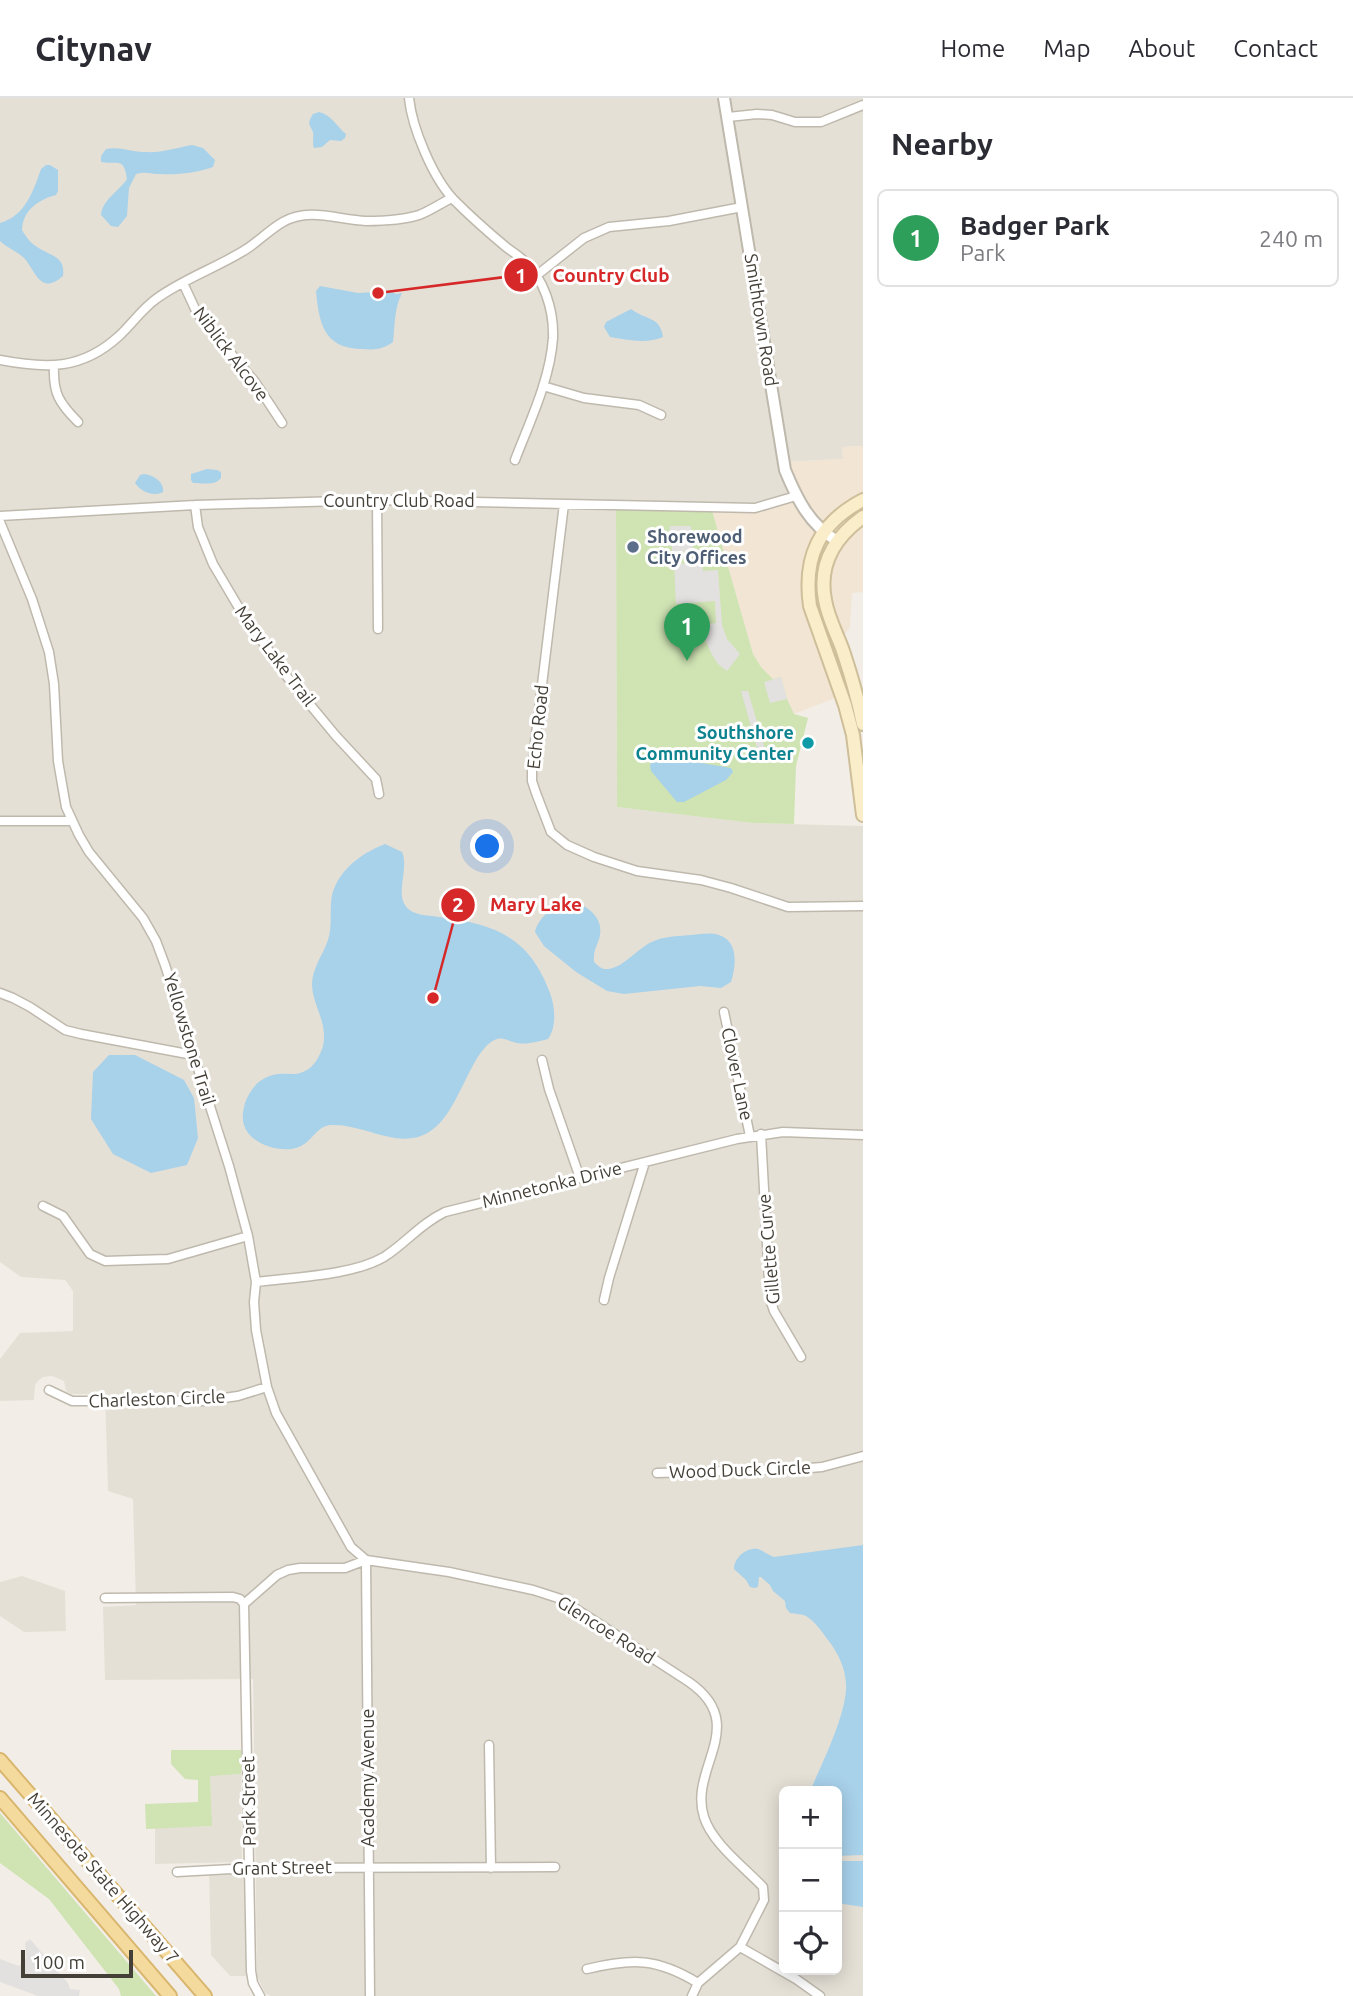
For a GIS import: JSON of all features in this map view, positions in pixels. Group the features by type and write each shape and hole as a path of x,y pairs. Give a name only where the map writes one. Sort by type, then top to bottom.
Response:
{"main road":[{"path":"863,500 848,508 822,532 810,564 808,592 810,606 853,735 863,815"},
{"path":"863,517 837,541 825,570 823,591 854,683 863,724"},
{"name":"Minnesota State Highway 7","path":"0,1760 205,1996"},
{"name":"Minnesota State Highway 7","path":"0,1798 170,1996"}],"street":[{"path":"409,98 410,112 420,139 452,198 524,261 537,275 547,299 552,327 550,359 543,386 515,460"},
{"name":"Smithtown Road","path":"724,98 784,462 800,503 822,532 837,541"},
{"path":"728,117 757,114 772,115 795,122 821,122 863,105"},
{"path":"0,360 22,365 54,367 80,361 117,338 156,299 246,249 285,221 316,214 364,221 396,220 419,215 452,198"},
{"path":"537,275 584,238 609,227 742,207"},
{"name":"Niblick Alcove","path":"183,283 197,313 255,382 282,423"},
{"path":"54,367 57,397 78,422"},
{"path":"543,386 584,398 639,405 661,415"},
{"name":"Country Club Road","path":"0,516 195,505 377,500 755,508 796,496"},
{"path":"377,500 378,629"},
{"name":"Echo Road","path":"564,504 532,767 532,781 551,832 567,845 615,865 637,871 701,880 788,907 863,906"},
{"name":"Mary Lake Trail","path":"195,505 198,527 213,564 239,608 288,678 376,779 379,794"},
{"name":"Yellowstone Trail","path":"0,523 32,599 50,652 58,761 66,807 89,852 143,918 156,941 170,977 229,1166 248,1236 256,1282 256,1330 267,1387 276,1413 351,1547 366,1560"},
{"path":"0,821 72,821"},
{"path":"0,993 30,1007 65,1030 193,1055"},
{"name":"Clover Lane","path":"723,1012 750,1136"},
{"path":"542,1060 549,1089 580,1178"},
{"name":"Minnetonka Drive","path":"256,1282 350,1270 367,1265 445,1212 750,1136 783,1132 863,1135"},
{"name":"Gillette Curve","path":"761,1134 770,1299 774,1311 801,1357"},
{"path":"604,1300 645,1162"},
{"path":"43,1206 62,1216 90,1254 105,1261 167,1259 248,1236"},
{"name":"Charleston Circle","path":"49,1390 72,1401 203,1401 238,1396 267,1387"},
{"name":"Wood Duck Circle","path":"657,1473 797,1469 822,1467 863,1457"},
{"name":"Glencoe Road","path":"244,1604 277,1575 300,1568 345,1568 366,1560 450,1572 533,1590 561,1599 699,1689 708,1699 717,1723 717,1736 703,1788 703,1814 715,1837 763,1887 765,1893 740,1947"},
{"name":"Academy Avenue","path":"366,1560 370,1996"},
{"path":"105,1598 233,1597 244,1604"},
{"name":"Park Street","path":"244,1604 251,1971 253,1983 260,1996"},
{"path":"489,1745 491,1868"},
{"name":"Grant Street","path":"177,1872 250,1868 555,1867"},
{"path":"692,1996 698,1983 740,1947 820,1996"},
{"path":"587,1969 624,1962 645,1962 680,1972 698,1983"}],"shaded area":[{"path":"0,98 863,98 863,446 842,447 843,459 785,462 796,496 755,508 616,506 617,807 753,823 863,826 863,1996 271,1996 265,1993 257,1976 253,1679 105,1680 103,1607 136,1605 133,1499 108,1491 105,1394 71,1394 66,1391 64,1381 52,1376 43,1377 35,1385 34,1400 0,1401 0,1359 20,1333 73,1331 73,1291 65,1280 21,1277 0,1262"},
{"path":"863,446 863,592 852,593 850,627 846,633 837,634 856,690 794,714 781,677 773,679 753,654 711,507 755,508 796,496 784,462 843,459 842,447"},
{"path":"670,526 691,526 693,552 672,551 672,546 669,545"},
{"path":"702,562 703,571 718,570 722,625 727,639 740,654 727,671 711,653 700,625 716,623 715,601 676,604 674,564"},
{"path":"781,677 787,699 770,703 764,682"},
{"path":"741,691 748,691 766,753 759,755"},
{"path":"22,1576 65,1591 66,1631 24,1632 0,1616 0,1582"},
{"path":"241,1774 241,1862 155,1864 155,1828 211,1826 210,1775"},
{"path":"209,1872 244,1873 246,1976 230,1976 211,1955"},
{"path":"30,1939 68,1983 70,1989 80,1990 79,1996 38,1996 0,1982 0,1959 19,1966 26,1958 25,1943"}],"green space":[{"path":"616,505 711,507 753,654 773,679 781,677 794,714 808,718 796,766 794,824 753,823 617,807"},
{"path":"171,1750 241,1750 241,1774 210,1776 212,1826 146,1829 145,1804 198,1802 198,1780 185,1779 171,1764"},
{"path":"0,1813 156,1996 121,1996 119,1989 49,1899 0,1863"}],"water":[{"path":"319,112 346,134 345,138 341,141 330,140 322,147 314,148 309,122 313,114"},
{"path":"192,145 203,148 215,160 213,167 180,174 136,174 129,188 127,216 118,227 111,226 101,215 108,200 127,179 122,164 101,162 101,156 106,149 152,152"},
{"path":"46,165 58,170 58,191 56,195 43,200 28,211 22,230 38,248 62,263 63,276 49,283 39,279 24,258 0,241 0,223 9,220 22,209 41,169"},
{"path":"320,286 358,293 402,293 396,311 393,342 373,349 338,344 325,331 322,323 316,291"},
{"path":"631,309 656,322 663,337 644,341 610,337 604,327 606,322"},
{"path":"207,469 221,472 221,478 212,483 193,483 191,474"},
{"path":"140,475 158,480 163,492 152,494 138,486 135,483"},
{"path":"660,756 731,768 733,772 726,780 684,802 677,802 651,771 652,760"},
{"path":"385,844 402,852 402,893 408,909 420,914 493,929 507,936 532,958 552,998 554,1016 551,1034 548,1039 533,1042 497,1039 488,1045 479,1055 440,1123 417,1137 393,1138 356,1128 331,1125 322,1128 295,1148 281,1149 266,1145 253,1138 244,1126 245,1103 250,1092 262,1080 273,1075 302,1073 311,1067 318,1057 323,1046 324,1029 313,993 312,979 329,935 333,893 349,866 366,853"},
{"path":"574,901 597,918 600,935 594,962 602,968 620,965 659,939 706,933 719,935 730,943 735,962 731,982 721,988 700,986 624,994 607,991 576,972 544,946 535,932 540,920 550,911 561,904"},
{"path":"109,1055 135,1055 184,1080 194,1098 198,1138 187,1165 151,1173 113,1154 91,1119 93,1072"},
{"path":"863,1545 863,1855 842,1856 842,1786 812,1786 832,1741 844,1702 846,1683 842,1663 832,1645 812,1621 804,1615 790,1613 785,1601 761,1577 758,1587 750,1587 734,1569 736,1561 749,1550 760,1550 774,1557"},
{"path":"842,1861 863,1861 863,1907 842,1904"}],"place":[{"name":"Country Club","path":"378,293"},
{"name":"Shorewood City Offices","path":"633,547"},
{"name":"Badger Park","path":"687,661"},
{"name":"Southshore Community Center","path":"808,743"},
{"name":"Mary Lake","path":"433,998"}]}
